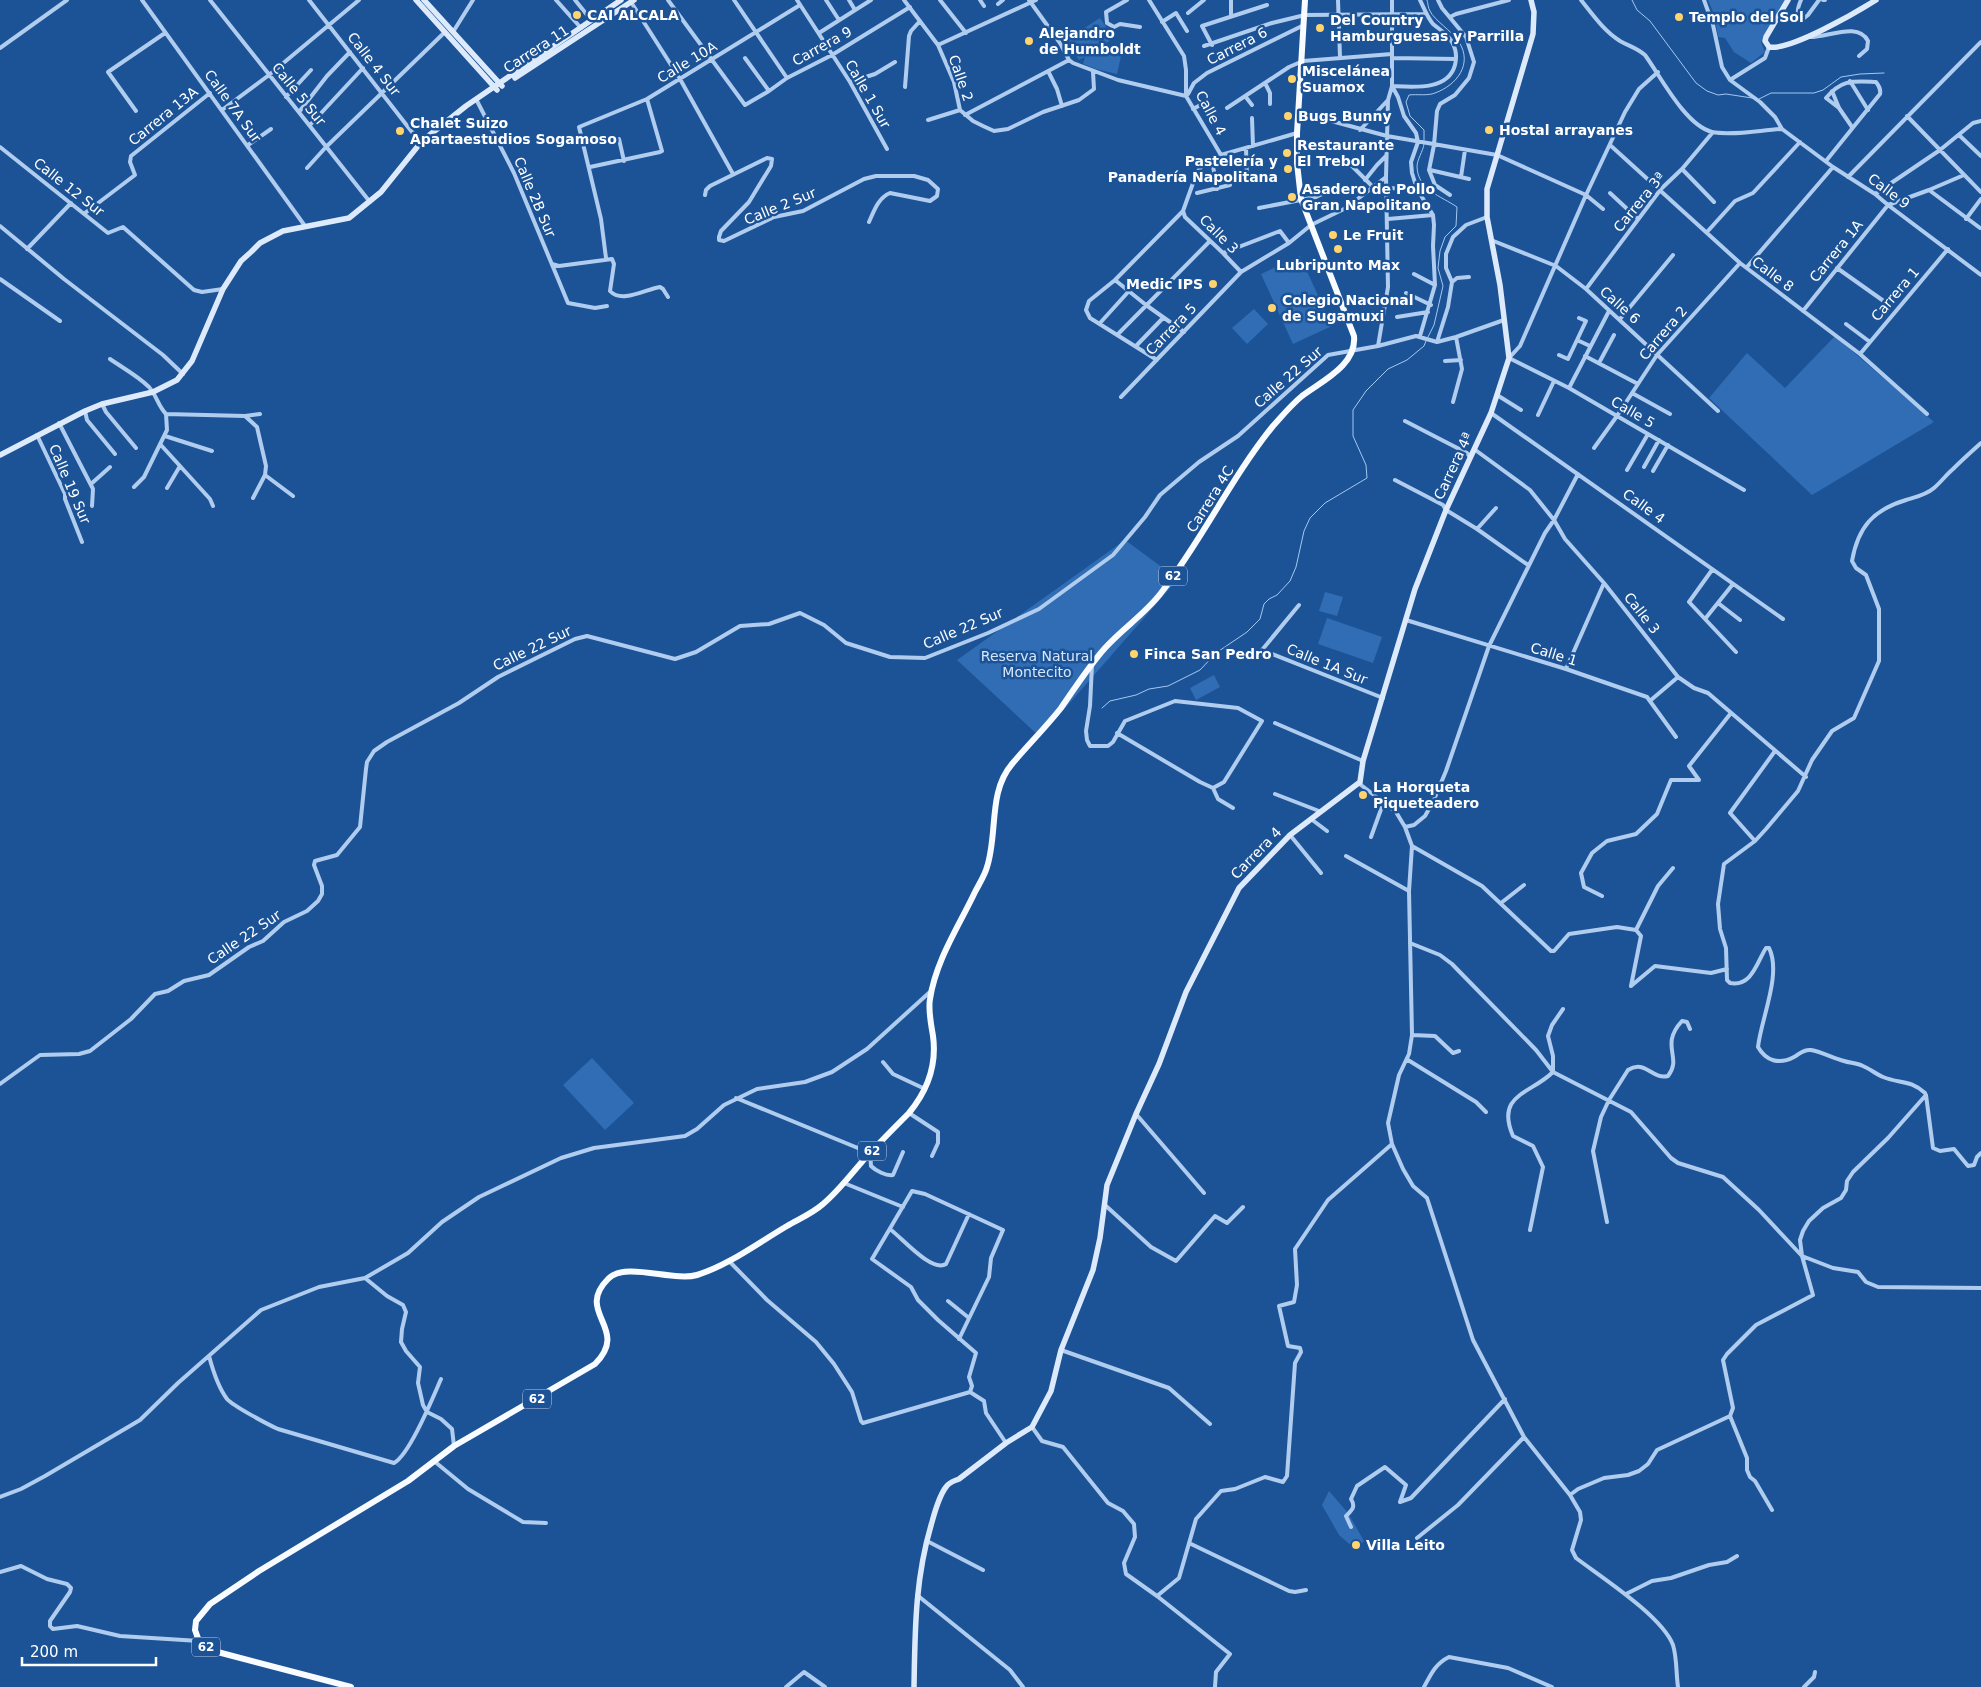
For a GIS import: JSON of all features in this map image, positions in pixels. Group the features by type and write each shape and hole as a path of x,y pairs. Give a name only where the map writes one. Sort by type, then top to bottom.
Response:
{"main road":[{"path":"1305,0 1297,134 1297,162 1301,199 1354,336 1353,351"},
{"name":"Carrera 4C","path":"1092,665 1104,648 1147,610 1160,594 1202,536 1265,436 1301,397 1327,378 1346,361 1353,351"},
{"name":"62","path":"351,1687 210,1650 199,1641 195,1630 196,1620 210,1604 262,1568 356,1514 408,1481 454,1446 595,1364 606,1351 608,1335 596,1311 596,1299 608,1278 616,1274 629,1272 681,1277 696,1275 729,1261 822,1205 844,1182 909,1112 930,1080 934,1060 930,1001 932,990 945,952 987,867 1000,781 1058,711 1092,665"}],"street":[{"path":"0,48 66,0"},
{"name":"Calle 7A Sur","path":"142,0 305,226"},
{"name":"Calle 5 Sur","path":"210,0 370,202"},
{"name":"Calle 4 Sur","path":"309,0 412,132 422,141"},
{"path":"222,110 269,75 359,0"},
{"path":"416,0 498,87"},
{"path":"424,0 498,87"},
{"path":"453,32 473,0"},
{"path":"556,0 581,28"},
{"path":"575,0 593,23"},
{"name":"Carrera 11","path":"498,87 581,28 593,23 621,0"},
{"path":"668,0 713,59"},
{"path":"734,0 787,78"},
{"name":"Calle 1 Sur","path":"797,0 850,82 887,150"},
{"path":"826,0 839,20"},
{"path":"849,0 855,10"},
{"path":"819,33 871,0"},
{"name":"Calle 2","path":"904,0 938,45 954,82 960,110 965,115 1068,60"},
{"path":"940,0 966,33"},
{"path":"980,0 984,6"},
{"path":"998,4 1003,0"},
{"path":"938,45 1030,1 1036,0"},
{"path":"1127,0 1106,12 1107,23 1114,26 1120,24 1140,27"},
{"name":"Calle 4","path":"1149,0 1184,56 1186,96 1221,154"},
{"path":"1188,13 1204,0"},
{"path":"1231,0 1232,15"},
{"path":"1338,0 1340,57"},
{"path":"1378,346 1388,287 1386,156 1388,100 1392,86 1392,0"},
{"path":"1392,86 1436,85 1447,78 1454,69 1456,60 1454,44 1448,35 1433,24 1420,0"},
{"path":"1438,0 1442,8 1466,37 1474,62 1469,78 1455,95 1440,104 1437,111 1430,170 1435,185 1450,194"},
{"path":"1450,17 1509,0"},
{"name":"Carrera 4ª","path":"1360,782 1363,761 1415,589 1446,510 1491,413 1509,358 1500,285 1487,217 1487,189 1533,34 1534,12 1531,0"},
{"path":"1581,0 1603,28 1621,41 1645,54 1685,113 1700,127 1713,132 1729,133 1782,129"},
{"path":"1704,0 1713,26 1722,67 1730,80 1765,58 1769,47"},
{"path":"1788,0 1766,37 1765,41 1769,47 1778,48 1849,18 1876,0"},
{"path":"1801,0 1798,15 1803,19 1819,0"},
{"path":"632,1 680,79 733,174 710,186 706,190 705,195"},
{"name":"Carrera 11","path":"183,374 192,362 223,289 241,261 260,243 283,231 349,218 381,192 422,141 452,118 593,23 632,1"},
{"path":"1030,1 1060,43 1068,60 1093,72 1118,80 1186,96"},
{"path":"1212,45 1202,26 1267,5"},
{"name":"Calle 10A","path":"590,167 579,127 647,99 800,6"},
{"name":"Carrera 9","path":"713,59 745,105 787,78 832,55 910,7"},
{"path":"1162,22 1176,13 1187,31"},
{"path":"1204,46 1305,15 1426,14"},
{"path":"905,86 909,36 911,31 920,22"},
{"name":"Carrera 6","path":"1186,96 1194,83 1207,73 1304,24"},
{"path":"1805,37 1818,38 1855,31 1866,35 1868,41 1866,50 1859,56"},
{"path":"307,168 381,92 445,32"},
{"path":"136,111 108,72 165,33"},
{"path":"1848,177 1981,42"},
{"path":"299,112 350,52"},
{"path":"1226,108 1289,67 1302,61 1340,57 1392,56 1456,60"},
{"path":"745,58 769,91"},
{"path":"850,82 875,74 895,62"},
{"path":"310,125 363,68"},
{"path":"286,97 312,70"},
{"path":"1048,71 1057,88 1062,106"},
{"path":"965,115 994,131 1008,129 1043,112 1079,100 1094,89 1093,72"},
{"path":"1509,358 1520,346 1586,195 1625,112 1639,89 1658,72"},
{"name":"Calle 9","path":"1730,80 1760,102 1775,117 1782,129 1833,167 1875,194 1981,275"},
{"path":"1850,81 1868,110"},
{"path":"1826,161 1880,94 1881,90 1878,84 1876,82 1850,81 1839,84 1826,99 1839,108"},
{"path":"1265,83 1270,92 1270,104"},
{"path":"1392,86 1404,116 1420,142 1411,162 1412,173 1417,189 1432,215 1434,225 1435,285 1431,305 1420,336"},
{"path":"1398,97 1402,86"},
{"path":"1832,91 1839,108 1852,127"},
{"name":"Carrera 13A","path":"84,213 135,175 130,162 131,156 210,93"},
{"path":"1246,96 1252,105"},
{"path":"606,258 590,167 624,161 662,151 647,99"},
{"path":"1360,130 1388,100"},
{"name":"Calle 2B Sur","path":"477,101 514,173 568,303 595,308 607,306"},
{"path":"1193,109 1208,101"},
{"path":"928,120 960,110"},
{"path":"1298,112 1387,136 1497,155 1586,195 1603,209"},
{"path":"1907,116 1981,192"},
{"path":"1252,118 1254,146"},
{"path":"1875,194 1940,150 1973,123 1981,121"},
{"path":"248,145 271,129"},
{"name":"Carrera 3ª","path":"1586,289 1661,189 1682,169 1713,132"},
{"path":"1157,360 1090,318 1086,310 1089,301 1115,280 1183,211 1197,172 1204,164 1221,154 1297,134"},
{"path":"1959,135 1981,156"},
{"path":"620,139 624,161"},
{"path":"1707,232 1735,201 1753,193 1800,142"},
{"name":"Calle 8","path":"1610,145 1661,189 1740,263 1860,354 1927,414"},
{"name":"Calle 12 Sur","path":"0,147 108,232 123,227 194,290 202,292 223,289"},
{"path":"1246,148 1247,180 1269,178"},
{"path":"1461,177 1465,150"},
{"path":"1342,156 1373,187"},
{"path":"1366,180 1386,156"},
{"name":"Calle 2 Sur","path":"733,174 767,158 772,159 771,166 748,202 721,231 718,237 719,240 724,241 774,217 803,211 864,179 876,176 914,176 928,180 938,190 937,196 930,201 890,193 884,195 869,222"},
{"path":"1212,160 1217,189"},
{"path":"1747,267 1833,167"},
{"path":"1682,169 1714,202"},
{"path":"1430,170 1469,179"},
{"path":"1888,205 1929,190 1964,174"},
{"name":"Carrera 5","path":"1121,397 1240,272 1289,243 1311,225 1346,208 1386,177"},
{"path":"1198,193 1230,185"},
{"path":"1386,188 1417,189"},
{"path":"1259,208 1316,197 1332,189"},
{"path":"1929,190 1980,228"},
{"path":"1610,193 1638,218"},
{"path":"1966,219 1981,198"},
{"path":"27,249 71,203"},
{"name":"Carrera 1A","path":"1803,311 1888,205"},
{"name":"Calle 3","path":"1183,211 1185,217 1223,252 1240,272"},
{"path":"1388,219 1432,215"},
{"path":"1437,342 1448,306 1452,282 1446,268 1446,254 1454,237 1466,224 1487,217"},
{"path":"0,226 163,355 183,374 177,380 153,392 102,404 85,411 0,455"},
{"path":"1223,252 1280,231 1289,243"},
{"name":"Calle 6","path":"1491,240 1556,266 1620,319 1718,410"},
{"path":"1118,334 1210,241"},
{"name":"Carrera 1","path":"1860,354 1948,249"},
{"path":"1620,319 1673,255"},
{"path":"552,264 558,266 606,258 612,259 614,264 610,291 612,294 618,296 638,295 660,287 664,289 668,297"},
{"name":"Carrera 2","path":"1594,448 1657,354 1740,263"},
{"path":"1837,268 1885,302"},
{"path":"1414,274 1435,285"},
{"path":"1452,282 1457,278 1469,277"},
{"path":"0,279 60,321"},
{"path":"1115,280 1146,306 1184,332"},
{"path":"1100,323 1129,291"},
{"path":"1406,293 1431,305"},
{"path":"1568,388 1609,311"},
{"path":"1397,316 1428,312"},
{"path":"1136,346 1163,318"},
{"path":"1560,355 1568,359 1586,321 1579,318"},
{"path":"1353,351 1416,336 1437,342 1456,338 1504,320"},
{"path":"1846,324 1870,342"},
{"path":"1599,363 1614,335"},
{"path":"1453,402 1462,369 1456,338"},
{"path":"1577,340 1590,346"},
{"name":"Calle 22 Sur","path":"0,1084 40,1055 79,1054 90,1051 131,1019 155,994 168,991 184,981 209,975 225,962 263,941 284,922 309,909 318,901 322,894 322,886 314,865 316,861 338,855 360,827 367,762 374,752 387,742 459,703 498,677 575,639 586,636 675,659 696,652 740,626 769,624 800,613 824,625 846,643 890,657 925,658 988,633 1039,609 1114,555 1160,495 1199,462 1238,436 1328,355 1353,351"},
{"path":"1585,356 1638,384"},
{"name":"Calle 5","path":"1509,358 1568,388 1744,490"},
{"path":"110,359 148,386 153,392 160,408 166,414 168,423 165,436 144,477 134,487"},
{"path":"1445,361 1461,360"},
{"path":"1538,415 1554,381"},
{"path":"1632,393 1670,414"},
{"path":"1497,396 1521,410"},
{"path":"102,404 106,412 136,448"},
{"path":"85,411 87,420 116,454"},
{"name":"Calle 4","path":"1491,413 1783,619"},
{"path":"166,414 245,416 260,414"},
{"path":"245,416 257,427 266,466 265,475 253,498"},
{"path":"1405,421 1467,453 1470,457"},
{"path":"59,423 93,489 92,506"},
{"path":"1627,470 1648,434"},
{"name":"Calle 19 Sur","path":"37,435 65,494 82,542"},
{"path":"165,436 212,451"},
{"path":"1644,467 1659,440"},
{"path":"1925,1093 1908,1082 1885,1078 1860,1064 1845,1062 1810,1050 1803,1051 1785,1061 1776,1062 1767,1058 1758,1047 1766,1005 1772,991 1772,954 1769,948 1766,948 1756,970 1750,977 1735,984 1730,983 1727,980 1726,948 1720,929 1718,904 1724,864 1755,841 1798,790 1806,777 1812,760 1832,731 1854,718 1879,661 1879,609 1866,575 1856,568 1852,561 1854,551 1865,526 1874,515 1889,505 1926,494 1981,443"},
{"path":"160,444 210,499 213,506"},
{"path":"1653,471 1668,445"},
{"name":"Calle 3","path":"1474,449 1530,490 1554,520 1565,539 1604,583 1678,677 1694,688 1708,693 1806,777"},
{"path":"167,488 180,466"},
{"path":"90,484 110,467"},
{"path":"1406,827 1414,825 1425,816 1433,802 1446,772 1488,646 1528,565 1578,474"},
{"path":"265,475 292,496"},
{"path":"1394,480 1443,505 1446,510 1528,565"},
{"path":"1477,529 1496,508"},
{"path":"1712,570 1689,602 1736,652"},
{"path":"1566,669 1604,583"},
{"path":"1705,619 1733,584"},
{"path":"1718,603 1740,620"},
{"name":"Calle 1A Sur","path":"1298,605 1262,650 1383,698"},
{"name":"Calle 1","path":"1406,620 1566,669 1651,700"},
{"path":"1092,665 1090,706 1086,730 1090,746 1108,746 1113,742 1125,721 1175,701 1238,708 1262,721 1224,782 1213,788"},
{"path":"1676,737 1651,700 1678,677"},
{"path":"1602,896 1584,887 1582,873 1592,853 1607,841 1636,834 1657,814 1669,781 1699,780 1689,766 1731,713"},
{"path":"1275,723 1363,761"},
{"path":"1117,733 1213,788 1218,799 1233,808"},
{"path":"1755,841 1730,813 1775,751"},
{"path":"1360,782 1361,785 1396,812 1406,827 1412,846 1409,891 1412,1035 1408,1060 1399,1075 1390,1107 1388,1123 1392,1144 1413,1186 1427,1198 1474,1340 1504,1399 1524,1437 1570,1495 1580,1512 1580,1520 1572,1550 1576,1558 1626,1594 1665,1630 1675,1653 1678,1687"},
{"name":"Carrera 4","path":"1032,1427 1051,1392 1061,1350 1093,1270 1100,1238 1107,1185 1159,1064 1186,992 1239,888 1290,835 1319,811 1360,782"},
{"path":"1274,794 1319,811"},
{"path":"1371,837 1384,801"},
{"path":"1311,819 1327,830"},
{"path":"1290,835 1321,873"},
{"path":"1412,846 1482,886 1551,951 1554,951 1569,934 1617,927 1636,930 1641,936 1631,986 1655,966 1711,973 1726,969"},
{"path":"1346,856 1409,891"},
{"path":"1636,930 1658,886 1673,868"},
{"path":"1501,904 1524,885"},
{"path":"1410,943 1440,955 1452,964 1536,1050 1553,1072 1630,1112 1671,1158 1678,1163 1723,1177 1759,1210 1802,1256 1833,1268 1858,1272 1866,1282 1878,1287 1981,1288"},
{"path":"0,1497 45,1476 140,1420 261,1310 319,1287 365,1278 408,1253 442,1222 479,1197 561,1158 594,1148 685,1136 697,1129 724,1105 736,1098 757,1089 805,1082 832,1072 867,1049 932,990"},
{"path":"1553,1072 1553,1056 1548,1036 1552,1025 1564,1010"},
{"path":"1607,1222 1593,1151 1602,1117 1609,1100 1628,1070 1632,1068 1638,1066 1662,1077 1668,1076 1674,1066 1670,1042 1672,1036 1682,1021 1686,1022 1690,1029"},
{"path":"1412,1035 1435,1036 1453,1053 1459,1050"},
{"path":"1408,1060 1476,1102 1486,1112"},
{"path":"883,1062 893,1074 925,1089"},
{"path":"1530,1230 1543,1167 1533,1146 1513,1136 1507,1123 1511,1103 1521,1093 1553,1072"},
{"path":"1772,1510 1755,1481 1746,1470 1747,1458 1730,1416 1733,1408 1723,1360 1756,1325 1813,1295 1802,1256 1800,1240 1809,1221 1823,1208 1841,1198 1846,1190 1847,1181 1853,1172 1888,1138 1926,1095 1933,1148 1940,1151 1954,1149 1968,1166 1974,1165 1981,1153"},
{"path":"736,1098 870,1153 871,1166 890,1175 893,1174 902,1152"},
{"path":"909,1112 938,1132 938,1144 932,1156"},
{"path":"1136,1114 1204,1193"},
{"path":"1157,1596 1178,1578 1196,1519 1221,1491 1235,1489 1265,1477 1284,1482 1287,1476 1296,1363 1301,1352 1300,1348 1288,1346 1279,1306 1294,1302 1297,1285 1295,1249 1328,1200 1392,1144"},
{"path":"844,1182 903,1207"},
{"path":"959,1338 989,1277 991,1258 1003,1230 925,1194 912,1191 891,1230 872,1259 911,1287 918,1300 959,1338 976,1352 969,1377 972,1386 970,1392"},
{"path":"1105,1205 1151,1247 1176,1261 1216,1216 1227,1223 1243,1207"},
{"path":"891,1230 914,1251 936,1266 942,1266 946,1264 969,1214"},
{"path":"729,1261 767,1300 816,1342 834,1364 852,1392 860,1421 863,1423 970,1392 984,1401 986,1414 1007,1442"},
{"path":"365,1278 387,1296 403,1304 406,1312 401,1342 420,1367 418,1383 423,1405 427,1412 441,1419 452,1429 454,1446"},
{"path":"948,1301 969,1318"},
{"path":"1061,1350 1169,1388 1210,1424"},
{"path":"210,1356 218,1383 228,1400 266,1424 394,1463 403,1454 427,1412 441,1379"},
{"path":"1351,1527 1346,1516 1354,1509 1351,1499 1357,1486 1385,1467 1406,1485 1400,1502 1411,1498 1504,1399"},
{"path":"1570,1495 1578,1489 1604,1478 1639,1472 1648,1464 1657,1450 1730,1416"},
{"path":"914,1687 921,1564 934,1514 945,1487 959,1479 1007,1442 1032,1427 1042,1441 1063,1447 1108,1503 1123,1511 1134,1524 1135,1537 1124,1563 1126,1574 1230,1654 1216,1672 1215,1687"},
{"path":"1417,1538 1458,1505 1524,1437"},
{"path":"434,1462 468,1489 523,1522 546,1523"},
{"path":"926,1542 982,1570"},
{"path":"1189,1543 1289,1591 1306,1590"},
{"path":"1626,1594 1652,1581 1672,1578 1709,1565 1727,1562 1737,1556"},
{"path":"0,1572 20,1566 42,1577 67,1584 70,1592 50,1622 50,1626 53,1629 77,1626 120,1636 199,1641"},
{"path":"918,1595 1010,1670 1023,1687"},
{"path":"1424,1687 1434,1668 1440,1661 1449,1657 1508,1668 1552,1687"},
{"path":"786,1687 804,1672 825,1687"},
{"path":"1804,1687 1814,1677 1814,1672"}],"green space":[{"path":"1708,0 1785,0 1761,42 1765,52 1751,63 1734,52 1725,38 1718,37 1715,17"},
{"path":"1100,18 1114,38 1088,55 1109,47 1122,52 1117,74 1083,64 1085,57 1079,60 1066,40"},
{"path":"1300,256 1332,326 1293,344 1261,274"},
{"path":"1254,309 1268,324 1247,344 1232,328"},
{"path":"1835,336 1934,422 1812,495 1709,398 1747,353 1785,388"},
{"name":"Reserva Natural Montecito","path":"1125,540 1178,579 1040,737 957,660"},
{"path":"1325,592 1343,597 1337,616 1319,611"},
{"path":"1327,618 1382,637 1373,663 1318,644"},
{"path":"1214,675 1220,687 1196,700 1190,688"},
{"path":"592,1058 634,1103 605,1130 563,1085"},
{"name":"Villa Leito","path":"1329,1491 1348,1513 1364,1541 1355,1549 1339,1535 1322,1505"}],"waterway":[{"path":"1424,140 1424,130 1410,116 1406,102 1409,95 1432,94 1450,85 1460,73 1464,58 1459,42 1432,14 1427,0"},
{"path":"1632,0 1637,10 1650,21 1696,83 1707,91 1718,95 1726,94 1752,98"},
{"path":"1759,99 1771,93 1814,93 1823,90 1841,77 1884,73"},
{"path":"1424,144 1417,167 1421,181 1431,192 1457,207 1456,226 1445,237 1440,251 1438,268 1443,286 1434,325 1428,337"},
{"path":"1102,708 1110,701 1136,695 1149,689 1168,686 1200,670 1216,653 1247,632 1260,619 1264,604 1277,595 1290,581 1296,567 1304,531 1310,518 1325,503 1367,478 1366,465 1353,436 1353,410 1366,391 1388,369 1407,360 1424,346 1426,341"}],"place":[{"name":"CAI ALCALA","path":"577,15"},
{"name":"Templo del Sol","path":"1679,17"},
{"name":"Del Country Hamburguesas y Parrilla","path":"1320,28"},
{"name":"Alejandro de Humboldt","path":"1029,41"},
{"name":"Miscelánea Suamox","path":"1292,79"},
{"name":"Bugs Bunny","path":"1288,116"},
{"name":"Hostal arrayanes","path":"1489,130"},
{"name":"Chalet Suizo Apartaestudios Sogamoso","path":"400,131"},
{"name":"Restaurante El Trebol","path":"1287,153"},
{"name":"Pastelería y Panadería Napolitana","path":"1288,169"},
{"name":"Asadero de Pollo Gran Napolitano","path":"1292,197"},
{"name":"Le Fruit","path":"1333,235"},
{"name":"Lubripunto Max","path":"1338,249"},
{"name":"Medic IPS","path":"1213,284"},
{"name":"Colegio Nacional de Sugamuxi","path":"1272,308"},
{"name":"Finca San Pedro","path":"1134,654"},
{"name":"La Horqueta Piqueteadero","path":"1363,795"},
{"name":"Villa Leito","path":"1356,1545"}]}
